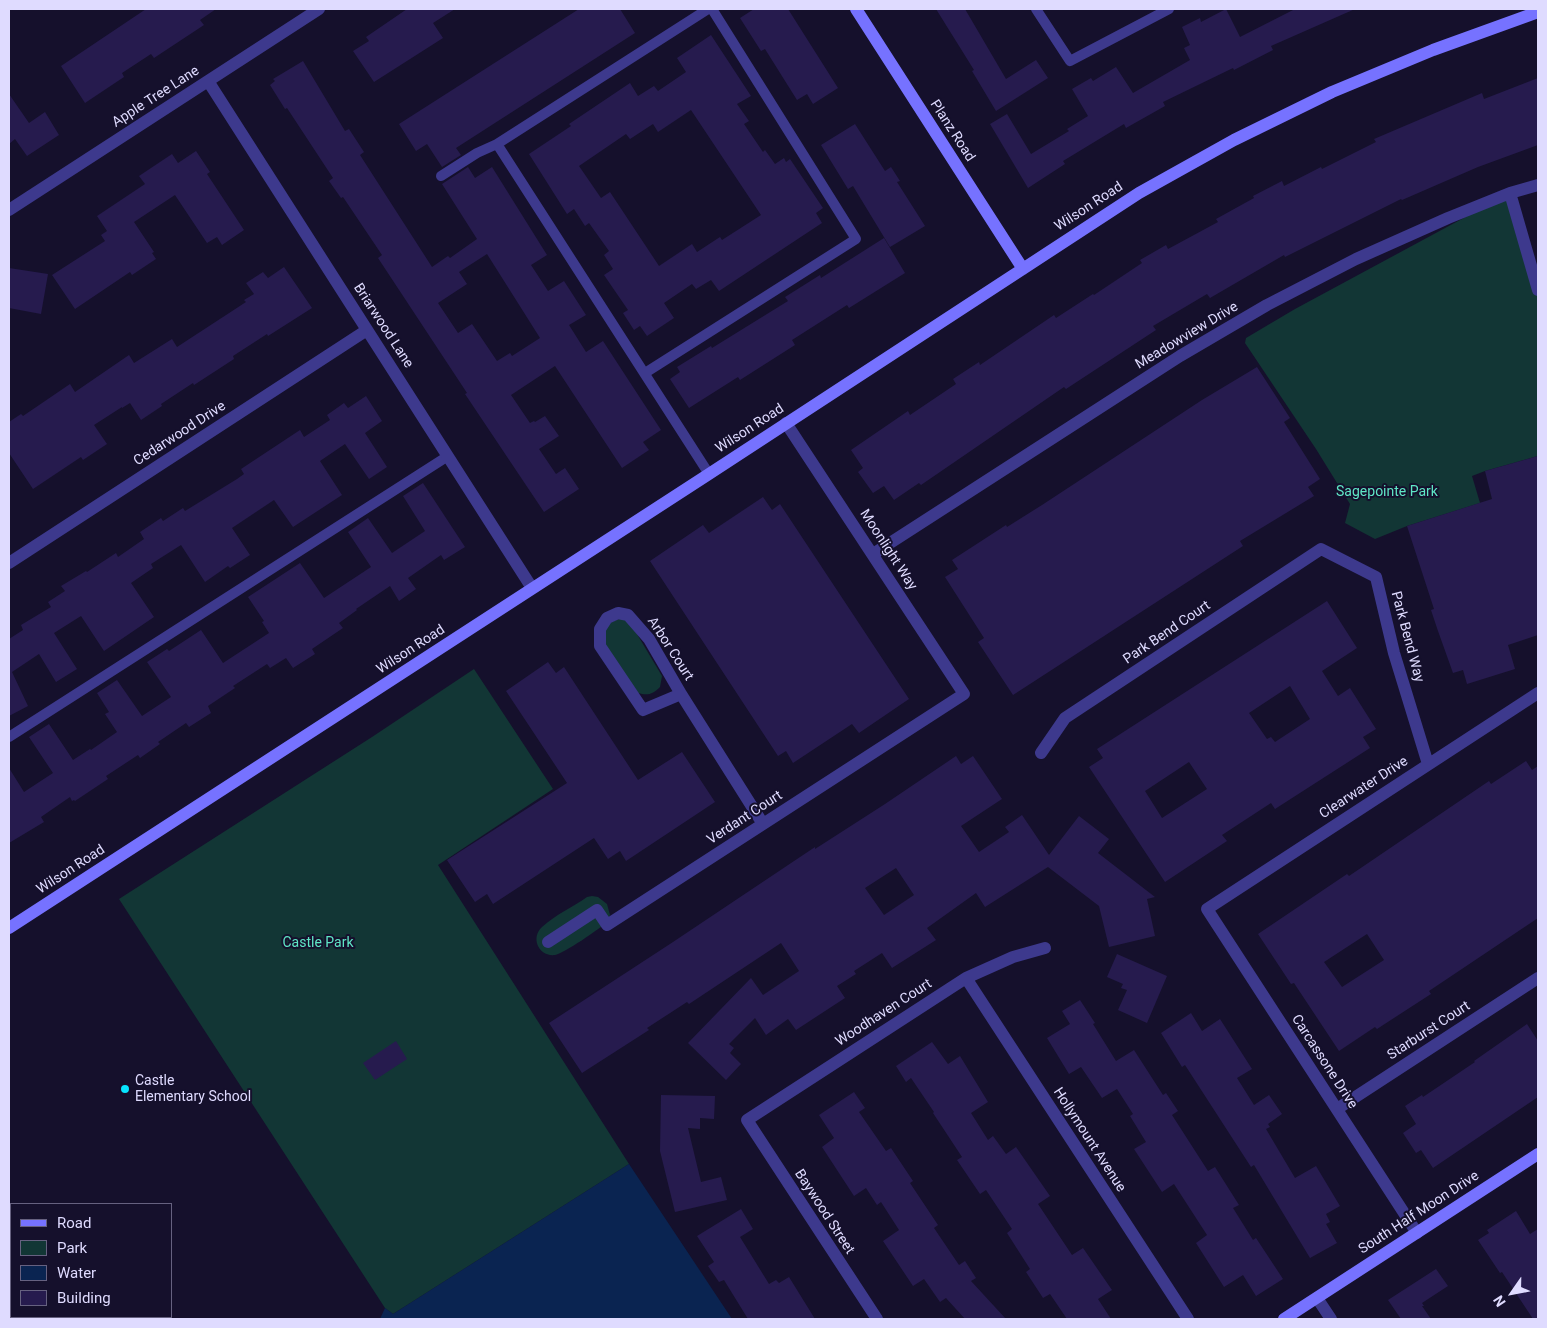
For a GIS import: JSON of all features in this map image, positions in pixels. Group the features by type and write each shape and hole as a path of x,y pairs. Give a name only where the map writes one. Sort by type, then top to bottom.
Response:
{"street":[{"name":"Apple Tree Lane","path":"9,210 318,9"},
{"name":"Planz Road","path":"856,9 1023,269"},
{"name":"Wilson Road","path":"9,928 1139,193 1234,140 1332,92 1433,50 1538,12"},
{"name":"Briarwood Lane","path":"208,81 532,588"},
{"name":"Meadowview Drive","path":"873,554 1180,356 1266,305 1364,256 1448,218 1510,193 1538,185"},
{"path":"1510,193 1538,290"},
{"name":"Cedarwood Drive","path":"9,563 367,330"},
{"name":"Moonlight Way","path":"786,423 964,694"},
{"name":"Park Bend Court","path":"1041,753 1065,718 1321,548"},
{"name":"Park Bend Way","path":"1321,548 1376,578 1394,653 1428,764"},
{"name":"Arbor Court","path":"681,694 643,710 600,646 600,629 607,618 618,614 628,615 649,638 681,694 763,824"},
{"name":"Clearwater Drive","path":"1206,908 1538,693"},
{"name":"Verdant Court","path":"548,942 597,910 607,925 964,694"},
{"name":"Carcassone Drive","path":"1206,908 1417,1233"},
{"name":"Woodhaven Court","path":"747,1120 966,978 1013,957 1045,948"},
{"name":"Hollymount Avenue","path":"966,978 1188,1319"},
{"name":"Starburst Court","path":"1337,1109 1538,978"},
{"name":"Baywood Street","path":"747,1120 877,1319"},
{"name":"South Half Moon Drive","path":"1284,1319 1538,1154"},
{"path":"1317,1298 1330,1319"}],"lane":[{"path":"442,176 477,153 497,144 710,9 856,239 645,373"},
{"path":"1036,9 1070,61 1169,9"},
{"path":"497,144 709,474"},
{"path":"9,736 448,456"}],"green space":[{"name":"Sagepointe Park","path":"1510,193 1538,290 1538,456 1472,476 1480,503 1407,526 1375,539 1345,523 1350,504 1316,449 1245,343 1246,338 1295,309"},
{"path":"622,618 631,624 662,676 660,687 650,694 638,693 603,642 603,625"},
{"name":"Castle Park","path":"474,669 553,789 438,865 629,1164 393,1314 385,1308 119,899 372,737"},
{"path":"587,897 598,897 607,904 610,915 607,922 559,954 549,955 541,950 537,941 538,931 553,919"}],"water":[{"path":"629,1164 732,1319 380,1319 385,1308 393,1314"}],"building":[{"path":"146,9 216,9 200,20 204,25 154,58 151,54 122,73 124,77 85,103 61,66"},
{"path":"407,9 455,9 433,23 443,38 374,82 353,51 369,41 366,37"},
{"path":"579,9 620,9 635,33 456,148 461,155 442,167 427,144 416,151 399,124"},
{"path":"754,9 788,9 838,88 813,104 807,94 797,100 765,49 761,51 740,18"},
{"path":"936,9 965,9 1006,79 1036,60 1048,78 996,111 972,71 974,70"},
{"path":"1226,9 1240,37 1295,9 1355,9 1271,46 1273,50 1163,102 1165,106 1126,128 1124,124 1063,161 1065,164 1028,188 990,124 1007,114 1031,154 1069,131 1067,129 1088,116 1072,89 1091,78 1093,81 1116,67 1133,93 1190,60 1184,48 1190,45 1182,27 1200,18 1201,22"},
{"path":"711,35 751,96 737,104 749,121 744,124 763,152 765,150 775,164 784,158 786,162 790,159 823,208 816,213 822,223 719,291 711,280 696,289 692,284 664,303 674,318 647,336 640,326 634,330 623,313 628,310 604,275 613,269 604,255 609,251 589,223 585,226 574,209 567,214 529,154 571,126 569,124 630,83 638,96 654,86 658,91 686,72 677,58","holes":["691,110 761,215 722,240 720,237 697,252 692,244 659,266 610,192 601,198 579,166 626,134 630,139 653,124 658,132"]},
{"path":"303,61 345,131 349,129 364,152 360,155 432,267 448,256 450,258 477,239 442,184 468,167 475,178 492,167 547,255 531,265 548,291 564,281 586,315 569,325 586,352 603,341 661,430 643,442 649,450 622,468 555,366 511,395 530,423 545,416 559,436 539,449 556,474 565,468 579,489 544,512 465,394 467,393 378,258 382,255 343,197 341,198 329,181 333,178 270,85 275,81 273,79","holes":["487,254 540,338 512,356 510,353 497,361 472,324 458,333 438,303 467,284 459,272"]},
{"path":"1538,78 1538,145 1478,167 1401,199 1285,257 1284,255 1210,298 1207,294 1153,326 1156,330 1066,389 1064,387 921,485 919,483 894,500 884,486 873,493 858,472 863,468 851,450 908,411 910,415 956,384 953,379 979,362 980,365 1054,315 1056,318 1094,295 1142,263 1140,260 1166,245 1168,249 1218,222 1216,219 1282,181 1284,186 1376,142 1374,139 1482,93 1484,99"},
{"path":"9,94 29,123 45,112 59,135 27,156 15,139 9,144"},
{"path":"855,124 885,171 891,167 900,181 897,182 925,226 890,247 853,186 848,189 821,145"},
{"path":"196,151 210,172 207,174 244,230 222,245 217,237 207,243 175,195 134,222 154,252 152,253 156,259 132,275 130,272 75,309 52,275 105,241 101,235 107,231 97,216 145,184 139,176 172,154 178,163"},
{"path":"884,238 905,273 849,308 847,305 792,340 795,345 740,380 738,377 689,408 670,379 680,372 677,367 711,346 712,348 788,301 785,297 820,275 821,278"},
{"path":"284,267 312,308 233,356 234,359 194,385 193,383 141,420 130,403 94,425 107,444 83,460 81,457 33,489 9,453 9,422 21,414 23,416 70,384 75,392 129,355 134,363 172,339 177,347 246,302 244,300 254,294 246,283 263,272 268,278"},
{"path":"9,268 48,274 41,314 9,308"},
{"path":"1257,367 1290,418 1284,422 1320,479 1308,487 1314,496 1240,541 1243,546 1013,695 978,642 984,638 945,577 958,569 952,560 1006,525 1007,527 1042,505 1202,400"},
{"path":"366,396 382,421 365,433 387,467 369,479 345,444 320,461 342,495 293,527 274,500 232,528 250,555 230,568 228,566 205,582 181,545 151,564 153,568 131,583 154,617 104,651 81,616 54,633 77,669 56,682 39,654 12,672 28,706 9,716 9,639 23,630 21,625 51,607 48,602 65,591 61,586 116,553 118,557 144,539 140,532 161,518 163,521 183,508 185,511 237,479 244,474 241,469 300,430 304,437 330,420 327,415 344,403 348,408"},
{"path":"1538,456 1538,635 1508,645 1515,669 1467,684 1463,670 1453,673 1431,610 1434,609 1407,526 1492,499 1485,471"},
{"path":"423,483 465,547 444,560 441,555 408,578 416,589 399,601 390,586 356,609 339,623 343,628 312,649 315,654 293,668 286,658 270,668 267,664 233,686 235,688 208,706 211,713 189,727 186,723 158,742 160,744 140,758 138,755 106,776 108,779 75,801 72,801 70,797 41,817 44,822 9,843 9,768 24,792 53,773 29,737 49,724 73,760 91,750 117,732 105,714 109,712 97,693 117,680 142,716 171,697 147,662 167,649 169,651 201,630 223,663 269,633 262,622 264,621 248,597 300,563 324,598 371,567 348,532 368,518 392,553 425,531 403,496"},
{"path":"763,497 772,510 780,504 909,699 859,733 852,724 793,763 786,751 778,756 650,561 703,525 709,533"},
{"path":"1327,601 1357,648 1322,671 1338,696 1350,688 1376,729 1363,737 1370,748 1275,809 1271,803 1222,835 1227,841 1165,882 1089,767 1103,758 1097,749","holes":["1290,686 1310,719 1275,742 1271,737 1267,739 1249,713","1189,762 1207,789 1162,818 1145,791"]},
{"path":"548,662 556,673 564,667 638,780 682,752 715,802 626,861 620,851 608,859 594,838 493,904 487,894 475,902 447,860 567,783 506,691"},
{"path":"956,756 961,764 973,756 1002,799 961,826 979,852 1009,832 1005,827 1022,815 1049,855 1079,816 1109,839 1098,853 1155,897 1147,899 1155,936 1109,947 1099,906 1048,867 985,907 976,893 927,928 936,940 892,968 882,953 854,971 856,974 837,986 845,998 796,1030 788,1019 766,1035 755,1018 729,1044 734,1048 730,1053 741,1064 726,1080 688,1043 751,978 763,995 799,971 781,943 689,1004 687,1002 647,1028 649,1030 582,1073 549,1023 815,847 815,849","holes":["896,868 914,895 884,915 865,888"]},
{"path":"1526,761 1532,770 1538,766 1538,918 1429,991 1431,994 1339,1051 1294,983 1291,984 1258,934 1347,874 1349,876 1489,781 1491,784","holes":["1367,934 1384,960 1342,987 1324,962"]},
{"path":"1117,954 1167,976 1147,1023 1118,1010 1127,990 1121,988 1123,984 1107,977"},
{"path":"1080,1000 1116,1061 1134,1050 1163,1095 1166,1093 1178,1111 1172,1115 1208,1171 1215,1167 1239,1205 1233,1208 1253,1240 1256,1238 1283,1279 1256,1296 1243,1275 1224,1287 1196,1243 1207,1235 1174,1184 1162,1192 1134,1149 1146,1142 1130,1116 1133,1114 1117,1089 1102,1098 1081,1067 1069,1074 1047,1038 1070,1024 1062,1011"},
{"path":"1191,1013 1202,1031 1220,1019 1252,1069 1237,1078 1254,1105 1269,1095 1282,1114 1268,1124 1270,1127 1266,1129 1295,1178 1316,1166 1340,1206 1326,1214 1330,1222 1326,1224 1337,1243 1310,1258 1254,1165 1251,1167 1185,1065 1182,1067 1161,1033"},
{"path":"1527,1024 1538,1041 1538,1097 1433,1168 1421,1150 1416,1153 1403,1133 1416,1124 1405,1106 1422,1095 1423,1097"},
{"path":"396,1041 407,1059 375,1080 363,1063"},
{"path":"932,1042 948,1064 960,1056 988,1102 971,1113 988,1140 993,1136 1006,1154 1016,1147 1050,1196 1038,1204 1072,1255 1083,1248 1112,1290 1098,1299 1111,1319 1067,1319 1050,1294 1043,1298 1026,1272 1030,1269 1007,1233 1012,1229 986,1190 980,1194 957,1160 962,1157 934,1112 911,1078 906,1082 896,1066"},
{"path":"854,1092 865,1108 859,1112 886,1151 891,1148 913,1181 910,1183 938,1225 934,1228 959,1265 965,1261 976,1278 971,1281 1006,1319 965,1319 946,1298 940,1302 924,1279 913,1286 883,1241 899,1230 881,1202 877,1205 866,1188 854,1196 822,1147 834,1138 819,1115"},
{"path":"661,1095 715,1096 714,1119 700,1118 700,1129 688,1128 701,1182 721,1177 727,1200 675,1212 660,1151"},
{"path":"741,1209 753,1229 740,1237 769,1284 776,1280 779,1283 789,1277 815,1319 748,1319 724,1280 719,1282 708,1266 714,1262 697,1236"},
{"path":"1516,1211 1530,1234 1538,1229 1538,1319 1533,1319 1478,1240 1489,1233 1487,1230"},
{"path":"1436,1269 1448,1286 1422,1303 1431,1319 1401,1319 1388,1300"}],"place":[{"name":"Castle Elementary School","path":"125,1089"}]}
